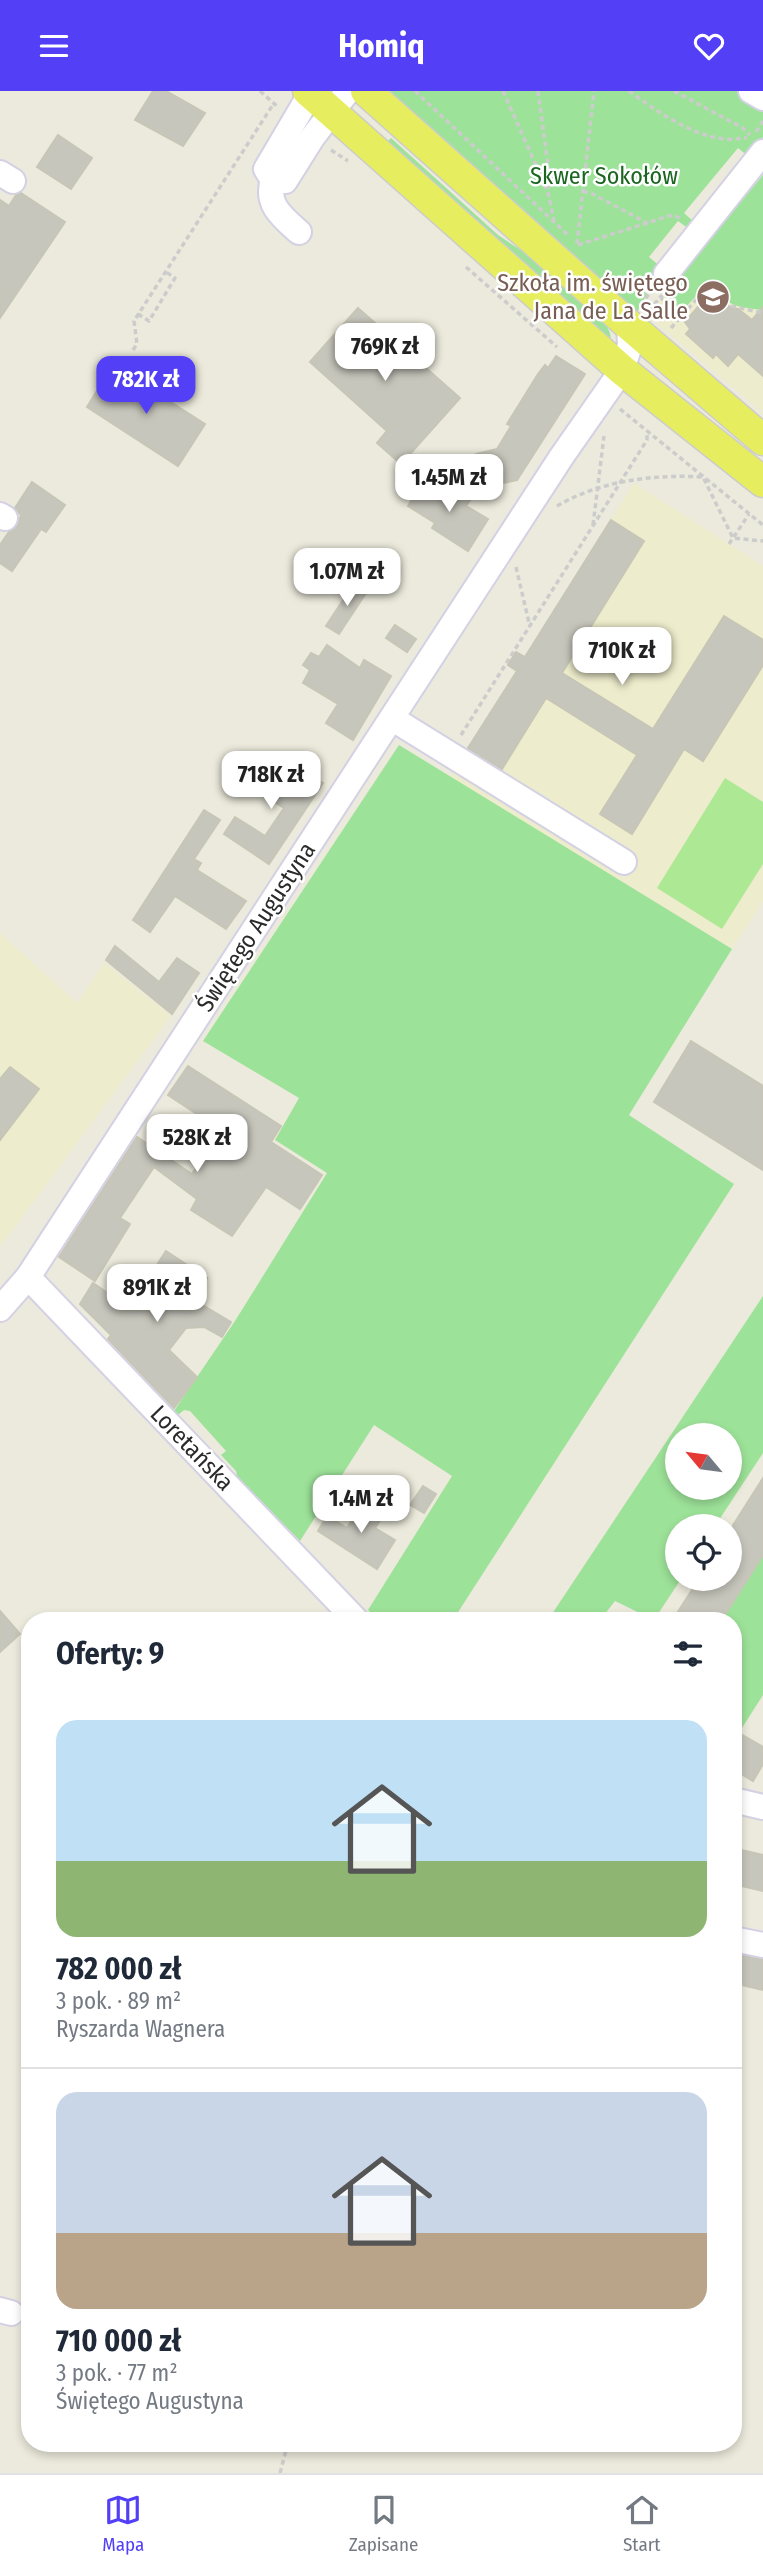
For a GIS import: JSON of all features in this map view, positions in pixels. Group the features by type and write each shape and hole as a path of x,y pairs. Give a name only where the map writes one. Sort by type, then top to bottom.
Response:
{"main road":[{"path":"366,91 634,311 763,439"},
{"path":"322,95 622,370 763,482"}],"street":[{"path":"751,91 763,98"},
{"path":"299,232 278,212 272,201 270,188 273,180 266,169 322,95"},
{"path":"666,274 698,231 761,158"},
{"name":"Świętego Augustyna","path":"0,1309 27,1277 562,456 622,370 630,345 634,311"},
{"path":"393,719 624,862"},
{"name":"Loretańska","path":"27,1277 348,1612"},
{"path":"742,1802 763,1807"},
{"path":"742,1940 763,1944"}],"path":[{"path":"261,91 280,110"},
{"path":"415,91 587,253"},
{"path":"503,91 548,192 554,222"},
{"path":"538,91 549,173 548,192"},
{"path":"578,244 594,91"},
{"path":"629,91 651,107 705,135 723,139 752,137 743,128 674,91"},
{"path":"134,350 137,344 134,321 274,103"},
{"path":"583,192 589,192 649,224"},
{"path":"578,244 672,215 681,217 698,231"},
{"path":"138,314 149,321 175,278 166,272"},
{"path":"671,328 703,292 720,292 721,299 727,305 763,313"},
{"path":"661,298 682,316"},
{"path":"616,406 763,525"},
{"path":"614,415 621,410"},
{"path":"593,528 604,432"},
{"path":"449,753 593,528 647,440 648,433"},
{"path":"557,501 552,509 574,496 620,482 650,478 703,477"},
{"path":"703,477 733,538"},
{"path":"729,544 749,514"},
{"path":"733,538 763,541"},
{"path":"508,576 516,565 530,627"},
{"path":"280,2473 286,2452"}],"shaded area":[{"name":"Szkoła im. świętego Jana de La Salle","path":"760,179 763,182 763,413 647,315"},
{"path":"634,483 763,566 763,901 732,949 450,777 516,671 508,665 516,652 525,657"},
{"path":"0,933 77,1003 104,963 171,1016 0,1247"}],"green space":[{"name":"Skwer Sokołów","path":"385,91 763,91 763,137 749,157 738,148 684,213 694,222 689,229 678,221 649,257 661,267 642,290 647,294 635,316"},
{"path":"391,138 498,235 535,260 604,321 611,340 608,341 386,143"},
{"path":"763,175 763,310 732,304 720,290 701,291 682,311 663,296"},
{"path":"399,745 732,949 629,1115 734,1184 458,1612 368,1610 452,1476 374,1425 300,1541 237,1476 236,1471 221,1455 226,1451 190,1411 184,1410 178,1415 174,1411 235,1321 327,1173 275,1140 299,1098 203,1041"},
{"path":"725,778 763,802 763,864 722,929 657,888"},
{"path":"763,1296 763,1453 742,1485 742,1423 679,1423"},
{"path":"665,1444 665,1500 732,1500 723,1514 665,1514 665,1591 673,1591 659,1612 638,1612 615,1601 606,1612 553,1612"},
{"path":"763,1555 763,1695 742,1728 742,1612 727,1612"}],"building":[{"path":"153,91 166,91 205,113 183,146 135,120"},
{"path":"58,135 92,158 71,189 37,167"},
{"path":"21,193 65,222 0,318 0,200 9,206 16,195"},
{"path":"716,293 731,308 738,309 752,320 763,307 763,376 738,354 728,366 716,354 713,358 686,334 690,329 685,322 709,294"},
{"path":"358,308 460,398 401,464 377,443 387,431 310,362"},
{"path":"556,356 585,374 517,480 504,483 497,478 490,480 479,466 476,454 497,449 511,426 507,424 538,374 545,365 548,368"},
{"path":"113,365 205,424 178,466 87,407"},
{"path":"426,478 454,496 457,492 470,500 466,506 488,519 468,551 432,528 435,523 408,506"},
{"path":"32,482 65,505 46,532 41,529 12,571 0,563 0,545 18,525 21,515 15,508"},
{"path":"611,520 644,541 562,673 653,729 724,616 763,640 763,665 703,761 684,749 632,834 600,814 637,755 546,698 502,769 468,748 517,671 508,665 516,652 525,657"},
{"path":"355,582 368,590 339,634 326,626"},
{"path":"395,625 416,639 407,652 386,638"},
{"path":"327,645 360,668 364,660 391,676 353,740 326,723 338,704 303,683 310,670 303,665 311,653 319,657"},
{"path":"240,759 297,792 308,774 323,783 269,864 224,834 235,817 265,836 284,808 230,774"},
{"path":"204,810 220,820 194,859 201,863 197,870 246,901 226,929 175,896 150,932 133,920"},
{"path":"115,946 159,982 177,958 199,973 172,1014 106,960"},
{"path":"691,1041 763,1086 763,1170 654,1102"},
{"path":"188,1066 281,1126 271,1142 322,1175 300,1209 266,1187 232,1236 191,1210 197,1199 154,1167 120,1218 130,1224 95,1281 59,1257 137,1137 192,1174 221,1130 168,1095"},
{"path":"10,1067 39,1089 0,1140 0,1079"},
{"path":"166,1251 207,1278 194,1300 231,1322 222,1337 204,1327 186,1328 169,1350 197,1377 174,1408 108,1339 111,1335 80,1304 93,1283 129,1308"},
{"path":"763,1478 763,1555 742,1588 740,1514"},
{"path":"423,1486 436,1494 424,1513 410,1505"},
{"path":"364,1500 385,1513 375,1528 395,1540 377,1569 318,1531 327,1516 347,1528"},
{"path":"691,1591 740,1591 727,1612 678,1612"},
{"path":"0,1611 20,1634 0,1652"},
{"path":"742,1735 763,1747 763,1764 753,1781 742,1774"},
{"path":"742,1850 763,1855 763,1891 742,1886"},
{"path":"742,1956 763,1959 763,1990 742,1985"}],"place":[{"name":"Szkoła im. świętego Jana de La Salle","path":"713,297"}]}
